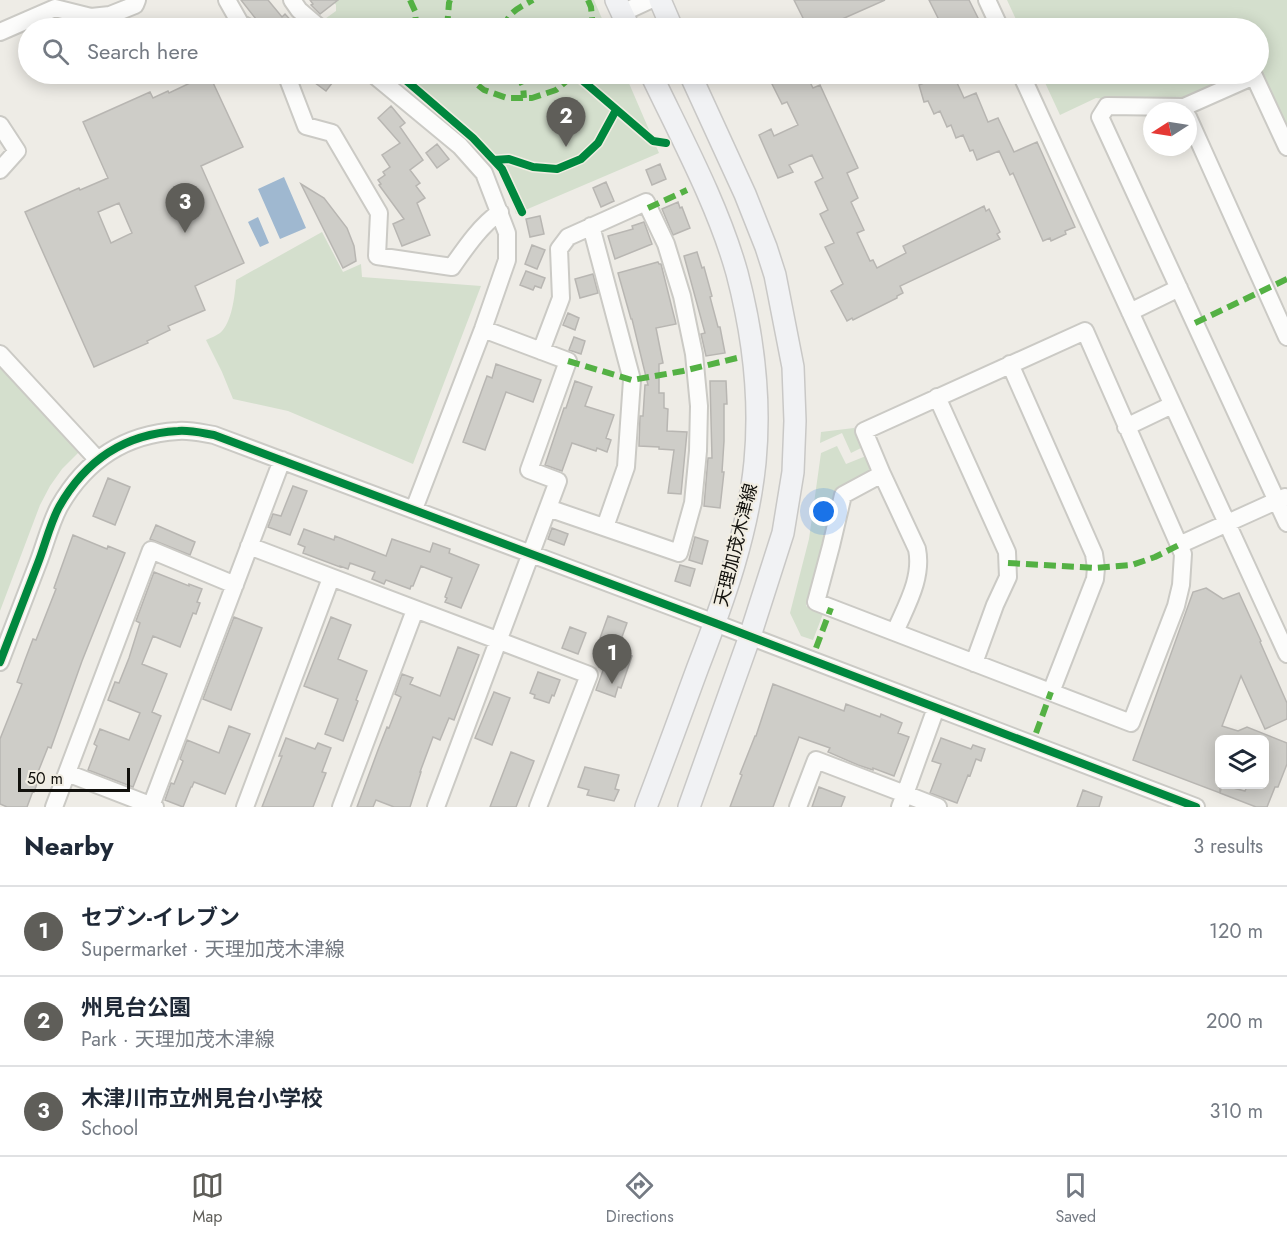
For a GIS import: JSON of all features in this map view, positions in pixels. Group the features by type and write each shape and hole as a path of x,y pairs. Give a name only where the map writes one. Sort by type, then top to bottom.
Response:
{"main road":[{"path":"660,0 668,18"},
{"name":"天理加茂木津線","path":"646,807 734,566 747,514 755,461 756,390 751,340 736,271 722,228 656,84"},
{"name":"天理加茂木津線","path":"689,807 750,636 783,533 793,472 795,421 793,367 777,285 766,247 745,194 695,84"}],"street":[{"path":"32,18 55,8 91,17 110,15 135,6 137,0"},
{"path":"227,0 237,18"},
{"path":"292,0 308,18"},
{"path":"623,14 650,0"},
{"path":"987,0 995,18"},
{"path":"0,32 18,24"},
{"path":"290,84 306,126 332,133 379,213 377,255 453,267 483,226 500,212"},
{"path":"385,84 460,146 484,173 507,233 507,260 414,509"},
{"path":"1026,84 1287,654"},
{"path":"1197,106 1239,84"},
{"path":"1258,84 1286,140"},
{"path":"1143,109 1107,106 1100,117 1179,288 1282,498 1287,523"},
{"path":"0,125 17,151 0,170"},
{"path":"1197,137 1287,337"},
{"path":"541,351 561,298 559,249 568,237 646,202 666,244 682,296 694,354 699,406 698,452 693,503 679,553 548,508"},
{"path":"591,226 632,380 626,467 604,527"},
{"path":"1130,312 1179,288"},
{"path":"440,806 558,481 529,470 568,362 483,329"},
{"path":"882,474 843,495 816,602 1131,723 1176,606 1182,585 1183,554 1084,331 864,431 920,560 917,578 895,632"},
{"path":"0,354 98,460"},
{"path":"1010,364 1094,554 1096,568 1095,579 1051,692"},
{"path":"937,397 1006,552 1008,577 974,663"},
{"path":"1126,428 1172,405"},
{"path":"0,662 58,509 78,480 98,460 120,444 141,437 179,431 214,435 750,636 1196,807"},
{"path":"66,773 153,806 282,460"},
{"path":"1179,545 1282,498"},
{"path":"249,546 589,675 538,807"},
{"path":"54,807 151,550 235,585"},
{"path":"245,807 331,578"},
{"path":"341,807 415,610"},
{"path":"902,801 936,708"},
{"path":"798,807 816,760 902,801 938,807"}],"green space":[{"path":"333,0 594,0 602,18 326,18 336,11"},
{"path":"1007,0 1287,0 1287,125 1265,84 1269,84 1269,18 1015,18"},
{"path":"402,84 629,84 659,153 516,214 509,191 494,164 471,141"},
{"path":"1046,84 1231,84 1183,102 1143,102 1096,98 1060,115"},
{"path":"322,232 343,272 361,264 362,277 481,286 413,464 288,411 233,399 206,340 220,333 227,323 232,308 236,280"},
{"path":"0,366 81,450 62,469 40,505 0,611"},
{"path":"854,428 863,447 851,453 842,433 820,443 821,432"},
{"path":"837,446 846,464 866,456 871,464 868,472 838,487 829,530 806,606 823,614 813,640 801,636 790,613 809,539 821,453"}],"water":[{"path":"284,177 306,228 280,239 258,189"},
{"path":"258,217 269,243 260,247 248,222"}],"building":[{"path":"241,0 268,0 282,17 285,14 289,18 255,18"},
{"path":"310,0 338,0 320,14 311,5 313,4"},
{"path":"794,0 885,0 844,18 803,18"},
{"path":"929,0 969,0 978,18 938,18"},
{"path":"188,84 214,84 243,147 201,166 244,263 195,286 205,310 168,326 170,330 147,341 148,343 94,367 25,212 108,178 83,122 150,92 153,98 168,91 169,93","holes":["119,203 132,233 111,243 98,212"]},
{"path":"317,84 331,84 326,91"},
{"path":"772,84 811,84 813,88 820,85 858,168 847,173 858,198 851,202 864,230 857,233 870,261 873,260 877,268 906,253 903,246 984,206 986,211 989,209 1000,232 997,234 1000,239 900,286 903,293 897,298 847,321 831,291 843,284 825,247 834,243 820,214 828,210 815,182 823,178 812,155 789,165 793,172 778,178 759,135 771,129 774,136 798,125 787,102 782,104"},
{"path":"958,84 964,98 976,93 988,122 998,118 1014,152 1037,142 1075,227 1051,241 1050,238 1043,241 1013,173 1010,175 999,151 977,160 963,135 956,138 951,125 947,127 940,111 934,114 928,101 924,102 919,85"},
{"path":"391,106 405,123 400,127 423,160 410,170 420,183 416,186 425,198 417,203 430,235 402,246 393,224 404,219 379,185 381,184 378,180 390,167 382,155 400,143 378,118"},
{"path":"437,144 449,159 437,168 426,153"},
{"path":"660,164 666,179 652,185 646,170"},
{"path":"606,182 614,201 601,207 593,188"},
{"path":"301,184 324,198 347,228 354,246 356,261 343,268"},
{"path":"678,202 690,228 673,235 662,209"},
{"path":"540,216 544,234 530,237 526,219"},
{"path":"644,222 652,244 615,259 608,236 633,229 632,226"},
{"path":"532,245 545,250 537,269 525,264"},
{"path":"697,252 702,268 704,267 725,353 706,356 701,334 705,333 684,256"},
{"path":"658,262 661,264 676,324 656,328 663,363 659,364 659,393 664,393 664,408 668,409 667,431 687,432 681,494 668,493 674,450 639,446 640,416 643,416 645,385 648,385 618,273"},
{"path":"526,271 545,278 541,288 535,286 533,290 520,285"},
{"path":"593,274 598,293 580,298 575,279"},
{"path":"568,313 579,318 575,330 563,325"},
{"path":"574,337 585,341 581,354 569,350"},
{"path":"496,364 541,380 533,402 506,392 485,450 463,442 487,376 492,378"},
{"path":"575,381 592,387 585,406 614,415 606,438 611,440 607,452 572,443 562,471 545,465"},
{"path":"710,381 726,381 727,404 724,404 722,472 724,472 720,508 704,506 708,458 712,458"},
{"path":"108,478 130,487 115,525 93,516"},
{"path":"293,486 307,491 290,535 268,527 273,514 281,516"},
{"path":"156,525 195,542 190,555 150,539"},
{"path":"552,528 568,534 564,545 548,539"},
{"path":"304,529 334,540 335,536 386,556 392,539 430,552 433,543 450,549 449,553 479,565 461,608 445,602 452,578 421,566 410,589 386,580 384,584 372,579 375,572 350,563 348,569 340,567 303,553 305,547 298,544"},
{"path":"73,535 107,549 108,546 125,553 82,661 51,748 48,747 38,772 41,773 34,792 27,807 7,807 0,804 0,739 22,684 17,682 33,639 36,640 56,589 54,588"},
{"path":"695,537 708,541 702,564 689,560"},
{"path":"680,565 695,569 690,586 675,581"},
{"path":"154,572 202,589 197,602 200,603 196,614 193,613 180,647 153,636 142,664 167,674 152,712 161,716 133,787 88,770 97,746 94,744 100,729 129,740 140,713 108,700 115,682 119,683 129,658 140,623 136,621"},
{"path":"1206,588 1223,599 1239,593 1287,703 1287,719 1265,729 1241,676 1222,726 1238,731 1247,727 1267,735 1215,735 1215,789 1220,789 1220,793 1221,789 1245,791 1246,789 1269,789 1269,736 1287,743 1287,764 1267,807 1256,807 1133,760 1193,592"},
{"path":"608,616 627,623 618,648 599,641"},
{"path":"234,617 262,628 231,710 203,699"},
{"path":"331,617 351,625 338,659 367,671 343,741 325,734 338,699 304,686"},
{"path":"570,627 586,633 578,654 562,648"},
{"path":"458,647 479,655 454,720 449,718 440,740 433,737 410,807 394,807 376,800 373,807 357,807 387,727 389,728 401,697 395,694 402,674 413,678 410,684 440,696"},
{"path":"611,648 632,656 621,688 618,687 615,697 596,690"},
{"path":"538,672 560,680 549,703 534,698 535,695 530,693"},
{"path":"773,684 844,711 846,704 902,723 898,733 909,737 894,776 858,765 828,752 830,748 799,737 773,807 730,807"},
{"path":"494,692 510,698 492,745 475,738"},
{"path":"229,726 250,734 225,794 194,782 183,807 165,800 183,761 180,759 187,740 219,753"},
{"path":"286,738 315,749 318,743 331,748 322,772 326,773 313,807 262,807 282,756 279,756"},
{"path":"941,738 971,749 973,745 985,749 981,761 976,759 957,803 930,793 941,764 932,761"},
{"path":"511,752 534,761 516,807 490,807"},
{"path":"585,767 619,775 615,789 619,790 614,801 587,795 589,790 578,787"},
{"path":"819,787 845,797 841,807 812,807"},
{"path":"1083,790 1102,797 1099,807 1077,807"}],"marked path":[{"path":"410,0 416,18"},
{"path":"448,18 450,0"},
{"path":"508,18 518,8 533,0"},
{"path":"588,0 592,18"},
{"path":"476,84 484,90 507,98 532,98 556,90 563,84"},
{"path":"522,84 524,98"},
{"path":"648,208 687,190"},
{"path":"1195,323 1287,279"},
{"path":"568,361 632,380 737,358"},
{"path":"1008,563 1096,568 1132,565 1179,545"},
{"path":"816,648 831,608"},
{"path":"1036,733 1051,692"}],"cycle path":[{"path":"410,84 473,138 502,169 522,212"},
{"path":"587,84 653,141 666,143"},
{"path":"494,160 509,159 533,167 557,169 581,159 598,143 616,110"},
{"path":"0,662 50,527 59,507 81,476 108,453 123,444 158,433 192,431 214,435 1196,807"}],"place":[{"name":"州見台公園","path":"566,147"},
{"name":"木津川市立州見台小学校","path":"185,233"},
{"name":"セブン-イレブン","path":"612,684"}]}
